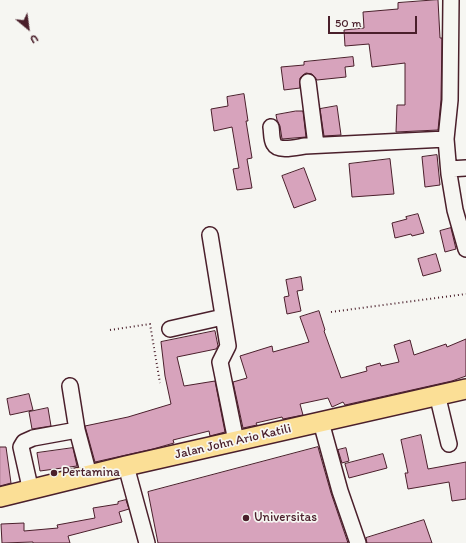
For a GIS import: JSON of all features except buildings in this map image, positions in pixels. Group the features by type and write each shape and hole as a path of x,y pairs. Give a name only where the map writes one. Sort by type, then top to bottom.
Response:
{"main road":[{"name":"Jalan John Ario Katili","path":"0,497 126,466 466,388"}],"street":[{"path":"451,0 450,100 446,139 449,169 460,209 466,249"},
{"path":"308,82 316,145"},
{"path":"271,128 272,140 276,147 284,148 316,145 446,139"},
{"path":"449,169 466,168"},
{"path":"210,235 228,346 220,362 236,441"},
{"path":"170,329 223,316"},
{"path":"70,386 77,430 89,475"},
{"path":"437,394 449,444"},
{"path":"321,422 340,491 358,543"},
{"path":"32,489 30,487 21,447 24,442 33,438 77,430"},
{"path":"126,466 147,543"}],"path":[{"path":"331,312 466,294"},
{"path":"110,330 150,324 160,383"}],"place":[{"name":"Pertamina","path":"54,473"},
{"name":"Universitas","path":"246,518"}]}
